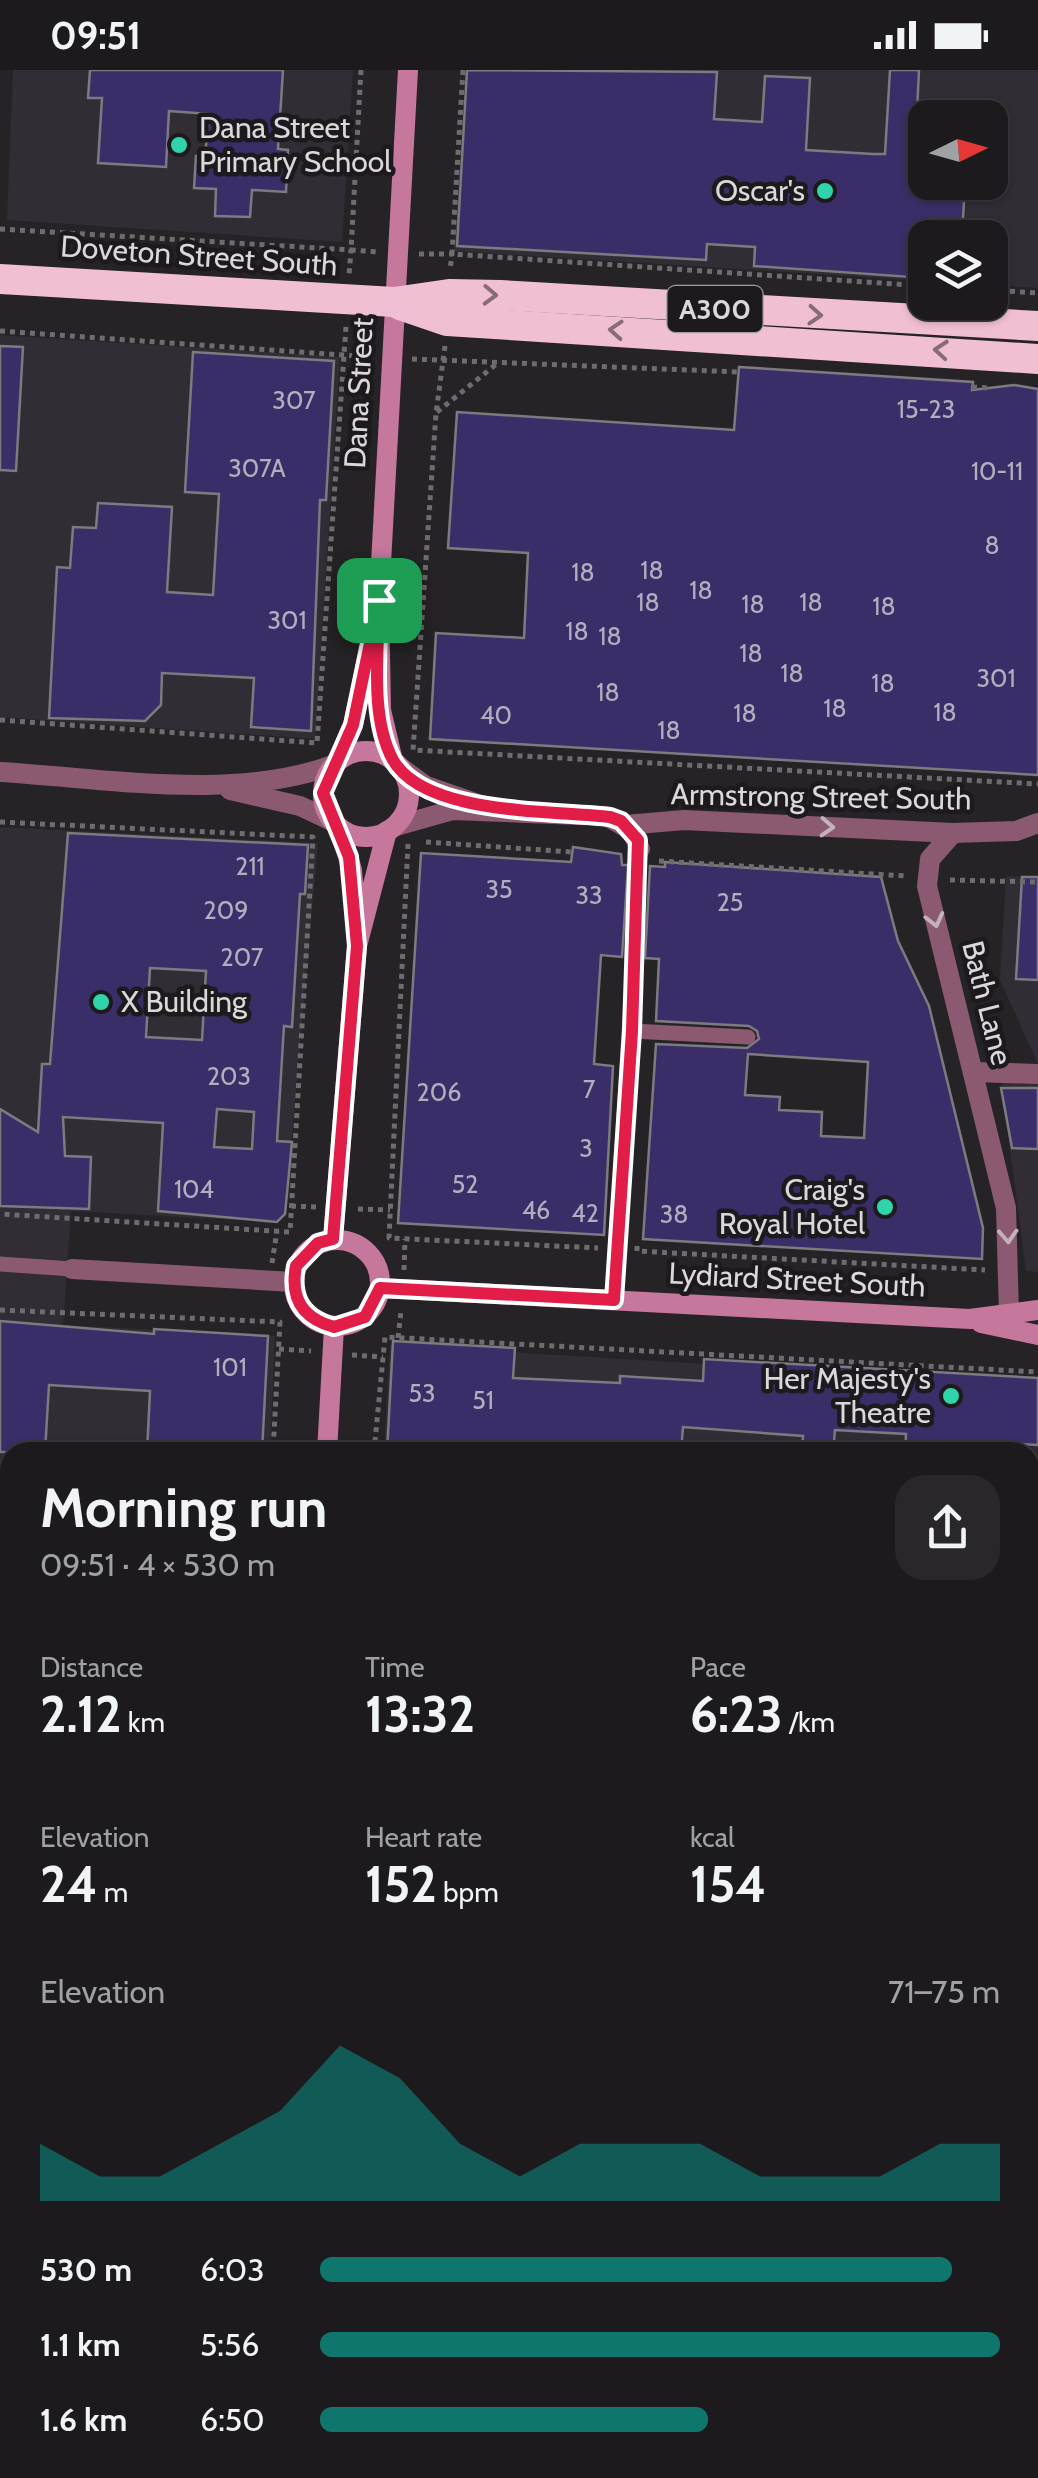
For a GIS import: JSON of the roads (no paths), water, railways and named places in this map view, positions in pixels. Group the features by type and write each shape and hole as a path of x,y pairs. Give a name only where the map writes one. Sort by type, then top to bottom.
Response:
{"highway":[{"name":"Doveton Street South","path":"0,279 348,301 394,302 448,294 500,295 1038,326"},
{"name":"Doveton Street South","path":"394,302 447,320 1038,358"}],"street":[{"name":"Dana Street","path":"396,763 381,710 379,600 408,70"},
{"name":"Dana Street","path":"336,763 353,725 379,600"},
{"path":"0,772 204,784 274,778 336,763 366,751 396,763 408,796 404,813 390,829 357,946"},
{"path":"333,1239 357,946 354,884 323,793 336,763"},
{"name":"Armstrong Street South","path":"396,763 434,790 501,810"},
{"path":"204,784 300,806 362,836 390,829"},
{"name":"Armstrong Street South","path":"390,829 444,810 953,833 1016,832 1038,822"},
{"name":"Armstrong Street South","path":"616,820 640,849"},
{"name":"Armstrong Street South","path":"1016,832 1038,842"},
{"name":"Bath Lane","path":"953,833 930,859 926,877 1006,1208 1009,1323"},
{"path":"974,1072 1038,1074"},
{"path":"333,1239 352,1242 368,1252 378,1268 380,1288 365,1317 334,1327 304,1312 293,1282 305,1253 333,1239"},
{"path":"72,1268 293,1282"},
{"name":"Lydiard Street South","path":"380,1288 970,1319 1009,1323 1038,1335"},
{"name":"Lydiard Street South","path":"1009,1323 1038,1310"},
{"path":"328,1442 334,1327"}],"lane":[{"path":"614,1300 640,849"},
{"path":"632,1031 748,1037"},
{"path":"0,1264 72,1268"}],"place":[{"name":"Dana Street Primary School","path":"179,145"},
{"name":"Oscar's","path":"825,191"},
{"name":"X Building","path":"101,1002"},
{"name":"Craig's Royal Hotel","path":"885,1207"},
{"name":"Her Majesty's Theatre","path":"951,1396"}]}
